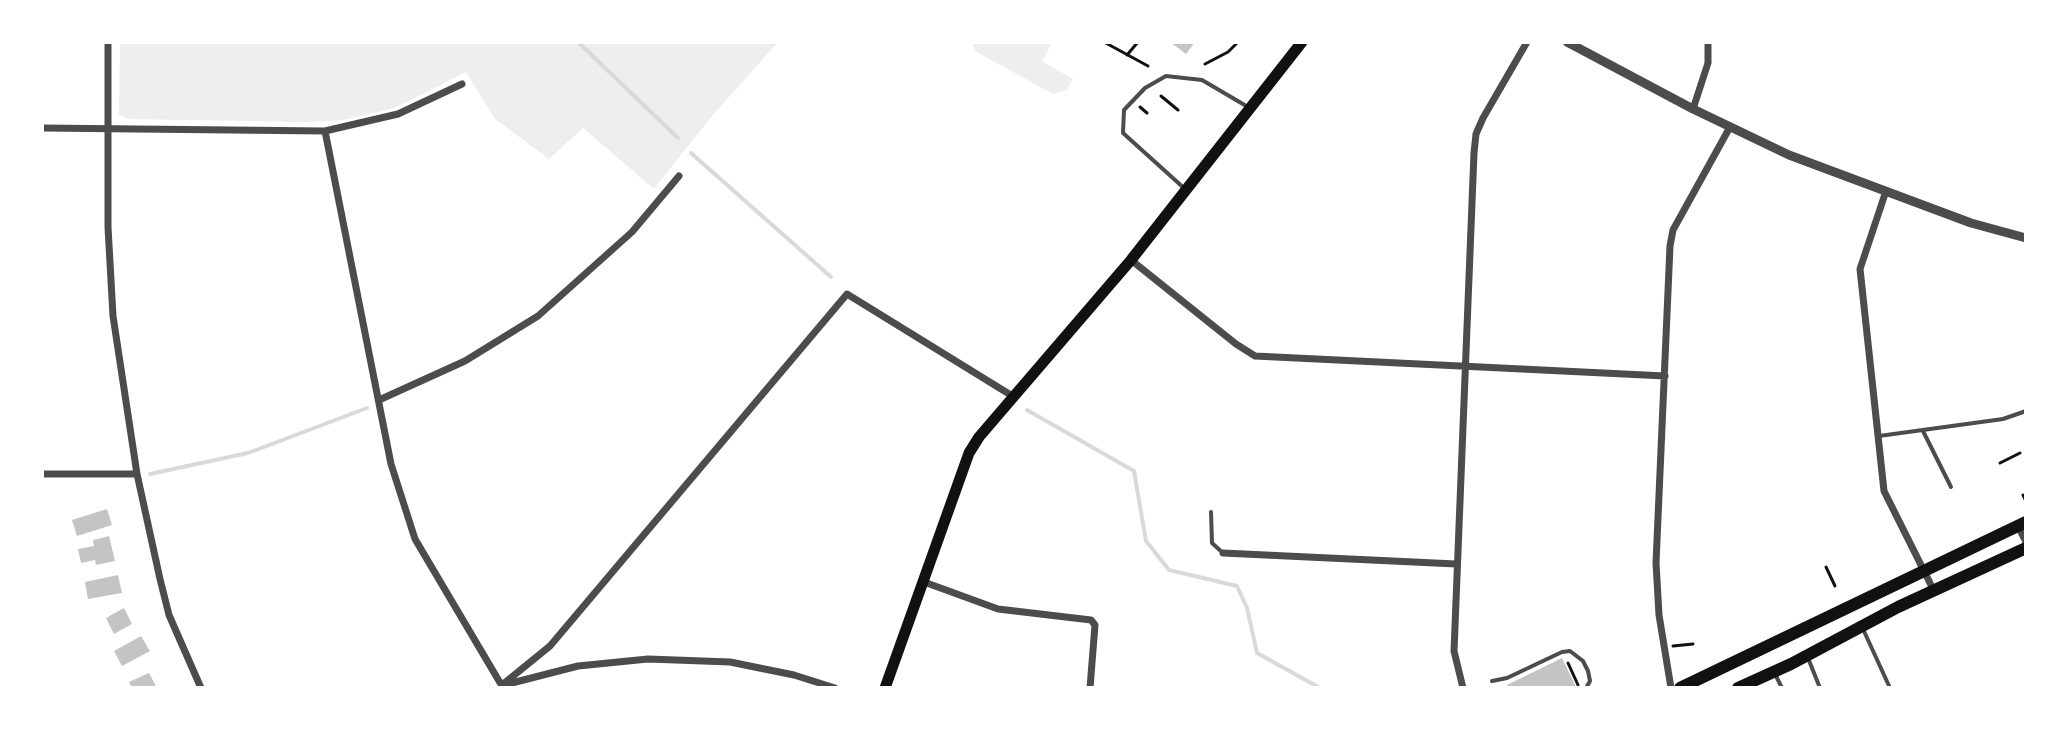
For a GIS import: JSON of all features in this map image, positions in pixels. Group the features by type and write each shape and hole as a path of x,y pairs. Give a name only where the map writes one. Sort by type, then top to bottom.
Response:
{"highway":[{"path":"1680,688 2022,524"},
{"path":"1738,688 1808,656 2026,545"}],"main road":[{"path":"885,688 969,453 979,437 1131,260 1302,42"}],"street":[{"path":"108,42 107,128 113,316 137,474 169,615 201,688"},
{"path":"1463,688 1454,651 1456,564 1476,134 1527,42"},
{"path":"1567,42 1693,109 1789,155 1885,194 2026,238"},
{"path":"1693,109 1708,63 1708,42"},
{"path":"42,128 325,131 398,114 462,84"},
{"path":"1671,688 1656,563 1670,246 1673,230 1730,127"},
{"path":"325,131 391,464 415,539 502,687"},
{"path":"379,400 465,361 538,316 632,232 679,176"},
{"path":"1885,194 1860,269 1877,436 1884,491 1934,591"},
{"path":"1131,260 1255,356 1665,376"},
{"path":"502,687 550,646 847,294 1014,397"},
{"path":"42,474 137,474"},
{"path":"2022,524 2026,545"},
{"path":"1223,553 1456,564"},
{"path":"924,582 998,609 1091,620 1095,625 1090,688"},
{"path":"502,687 578,666 648,659 730,662 794,675 835,688"}],"lane":[{"path":"1185,189 1123,133 1124,110 1145,88 1166,76 1202,80 1250,108"},
{"path":"1877,436 2003,419 2026,411"},
{"path":"1923,431 1951,487"},
{"path":"1211,512 1212,543 1223,553"},
{"path":"1862,626 1890,688"},
{"path":"1492,681 1507,678 1570,651 1583,661 1588,671 1590,681 1586,688"},
{"path":"1808,656 1820,688"},
{"path":"1775,672 1782,688"}],"path":[{"path":"1104,42 1148,66"},
{"path":"1127,55 1138,42"},
{"path":"1205,64 1228,52 1238,42"},
{"path":"1161,96 1178,110"},
{"path":"1140,107 1147,113"},
{"path":"2000,463 2020,453"},
{"path":"2023,495 2026,501"},
{"path":"1826,567 1835,586"},
{"path":"1664,647 1693,644"},
{"path":"1569,659 1578,684 1576,688"}],"shaded area":[{"path":"120,42 778,42 712,116 654,189 583,128 549,159 495,119 466,72 395,108 343,120 128,119 119,114"},
{"path":"972,42 1052,42 1042,61 1073,79 1067,90 1053,94 975,51"}],"building":[{"path":"1170,42 1195,42 1186,54"},
{"path":"107,509 112,525 77,536 72,520"},
{"path":"109,536 115,561 96,565 95,560 81,563 78,549 94,546 93,540"},
{"path":"118,575 122,593 88,599 85,582"},
{"path":"124,608 132,624 114,634 106,618"},
{"path":"141,636 150,651 122,666 114,651"},
{"path":"1562,658 1576,687 1508,688 1507,685"},
{"path":"149,673 157,688 132,688 129,682"}],"waterway":[{"path":"578,42 678,138"},
{"path":"691,153 831,277"},
{"path":"150,474 248,453 367,408"},
{"path":"1027,410 1134,471 1146,541 1169,570 1237,586 1247,608 1257,653 1320,688"}]}
